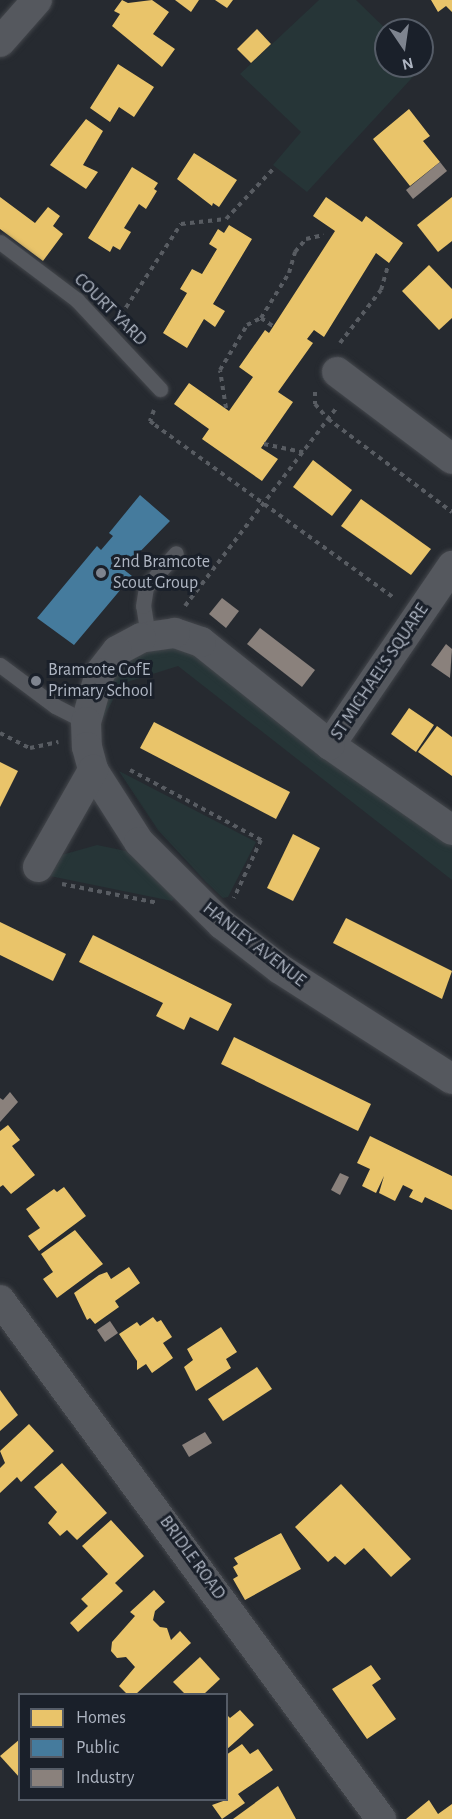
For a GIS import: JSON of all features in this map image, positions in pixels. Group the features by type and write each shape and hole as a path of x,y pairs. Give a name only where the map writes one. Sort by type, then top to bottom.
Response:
{"street":[{"path":"0,42 37,0"},
{"path":"345,378 452,459"},
{"name":"ST MICHAEL'S SQUARE","path":"452,566 330,745 452,830"},
{"path":"157,634 183,634 214,650 330,745"},
{"name":"HANLEY AVENUE","path":"157,634 130,642 108,660 94,687 86,729 93,770 139,842 222,924 289,975 452,1079"},
{"path":"47,875 93,770"},
{"name":"BRIDLE ROAD","path":"0,1300 381,1819"}],"lane":[{"name":"COURT YARD","path":"0,242 77,300 160,389"},
{"path":"157,634 143,606 146,587 176,553"},
{"path":"0,665 86,729"}],"path":[{"path":"108,333 181,224 226,219 275,167"},
{"path":"226,408 220,370 248,325 261,318 289,273 295,252 306,239 324,235"},
{"path":"261,318 273,326"},
{"path":"157,634 328,419 345,378"},
{"path":"328,419 452,512"},
{"path":"155,425 418,615"},
{"path":"264,444 303,452"},
{"path":"0,732 30,748 86,729"},
{"path":"128,769 261,840 222,924"},
{"path":"47,875 167,905"}],"shaded area":[{"path":"319,0 356,0 375,18 374,78 412,78 307,192 273,165 301,132 240,74"},
{"path":"172,646 189,651 452,844 452,880 178,666 121,684 102,721 98,719 118,666 138,653"},
{"path":"119,771 256,842 228,897 223,898 206,882 158,830"},
{"path":"97,845 126,851 176,896 172,901 45,875 58,856"}],"building: Homes":[{"path":"122,0 128,3 152,0 169,12 153,34 175,49 162,67 112,26 120,14 114,11"},
{"path":"175,0 199,0 191,12"},
{"path":"215,0 233,0 227,8"},
{"path":"431,0 452,0 452,12 446,6 438,12"},
{"path":"257,29 271,44 251,63 237,49"},
{"path":"118,64 154,87 134,117 119,107 110,122 90,108"},
{"path":"409,109 430,136 423,141 440,162 410,186 373,139"},
{"path":"86,119 103,131 83,165 98,172 86,189 50,165"},
{"path":"194,153 237,180 219,207 213,203 212,206 177,179"},
{"path":"132,167 158,183 154,189 157,191 146,209 139,204 124,228 131,232 120,250 113,246 110,252 88,238"},
{"path":"0,197 35,223 48,207 60,216 53,226 63,234 43,261 0,229"},
{"path":"326,197 362,222 366,216 403,243 389,263 376,253 324,337 314,330 307,339 313,343 278,392 293,402 261,448 278,459 262,481 202,439 209,429 174,404 189,383 229,411 253,377 239,367 265,330 269,333 335,231 313,216"},
{"path":"452,197 452,241 438,252 417,225"},
{"path":"229,225 252,239 213,304 225,311 215,327 204,319 187,348 163,333 187,293 180,289 192,269 202,274 217,249 209,244 218,229 224,233"},
{"path":"429,265 452,289 452,318 439,330 402,291"},
{"path":"313,460 352,490 332,516 293,487"},
{"path":"361,499 431,549 411,575 341,526"},
{"path":"409,708 434,725 416,752 391,734"},
{"path":"154,722 290,792 276,819 140,748"},
{"path":"437,726 452,737 452,776 418,752"},
{"path":"0,762 18,771 0,807"},
{"path":"293,834 320,848 293,901 267,888"},
{"path":"346,918 452,971 442,999 333,943"},
{"path":"0,922 66,954 53,981 0,955"},
{"path":"93,935 232,1004 218,1031 190,1017 184,1030 156,1016 163,1003 79,962"},
{"path":"234,1037 371,1104 358,1131 221,1064"},
{"path":"8,1125 20,1140 12,1146 35,1175 11,1194 3,1185 0,1187 0,1131"},
{"path":"370,1136 452,1176 452,1210 425,1197 422,1203 409,1197 413,1190 403,1185 395,1201 379,1193 384,1176 376,1193 362,1186 370,1169 357,1163"},
{"path":"64,1187 86,1216 39,1251 28,1236 40,1228 26,1209 54,1189 57,1192"},
{"path":"75,1230 103,1264 57,1298 43,1279 53,1272 41,1254"},
{"path":"129,1267 140,1283 115,1301 119,1307 95,1324 90,1318 87,1320 74,1293 99,1275 107,1272 111,1279"},
{"path":"153,1317 157,1322 161,1320 172,1337 163,1343 173,1358 152,1373 146,1364 137,1370 137,1361 119,1334 137,1322 140,1326"},
{"path":"221,1327 237,1352 226,1359 231,1368 196,1391 184,1367 193,1360 187,1349"},
{"path":"257,1367 272,1389 223,1421 208,1399"},
{"path":"0,1390 18,1415 0,1431"},
{"path":"29,1424 54,1451 21,1482 17,1477 0,1493 0,1468 5,1463 0,1451"},
{"path":"62,1463 107,1513 77,1540 67,1530 60,1536 48,1523 57,1512 34,1487"},
{"path":"341,1484 411,1559 391,1577 364,1548 345,1565 335,1556 328,1562 295,1527"},
{"path":"111,1520 144,1556 115,1583 123,1591 78,1632 70,1623 88,1606 81,1599 108,1574 82,1546"},
{"path":"281,1533 301,1569 245,1600 233,1579 238,1576 233,1567 238,1564 234,1558"},
{"path":"154,1590 165,1602 155,1611 153,1620 160,1627 167,1628 171,1640 180,1631 191,1643 137,1693 126,1693 119,1686 135,1667 126,1657 117,1658 111,1651 112,1642 135,1616 130,1612"},
{"path":"200,1657 220,1679 205,1693 184,1693 173,1682"},
{"path":"371,1665 381,1679 372,1685 396,1719 367,1739 332,1689"},
{"path":"240,1710 254,1725 228,1748 228,1716 230,1718"},
{"path":"18,1741 18,1776 0,1756"},
{"path":"242,1744 250,1754 258,1749 273,1770 238,1794 245,1803 222,1819 212,1805 228,1801 228,1754"},
{"path":"278,1786 296,1819 233,1819"},
{"path":"429,1800 438,1814 452,1804 452,1819 406,1819"}],"building: Public":[{"name":"2nd Bramcote Scout Group","path":"140,495 170,521 123,569 132,576 74,645 37,618 97,546 101,550 113,536 109,533"}],"building: Industry":[{"path":"440,162 447,171 413,199 406,190"},
{"path":"222,598 239,611 226,628 209,614"},
{"path":"260,628 315,670 302,687 247,644"},
{"path":"446,644 452,649 450,678 431,665"},
{"path":"10,1092 18,1102 0,1122 0,1098 3,1100"},
{"path":"340,1173 349,1177 340,1195 331,1190"},
{"path":"110,1321 118,1333 105,1342 97,1330"},
{"path":"205,1432 212,1443 189,1457 182,1445"}],"place":[{"name":"2nd Bramcote Scout Group","path":"101,573"},
{"name":"Bramcote CofE Primary School","path":"36,681"}]}
